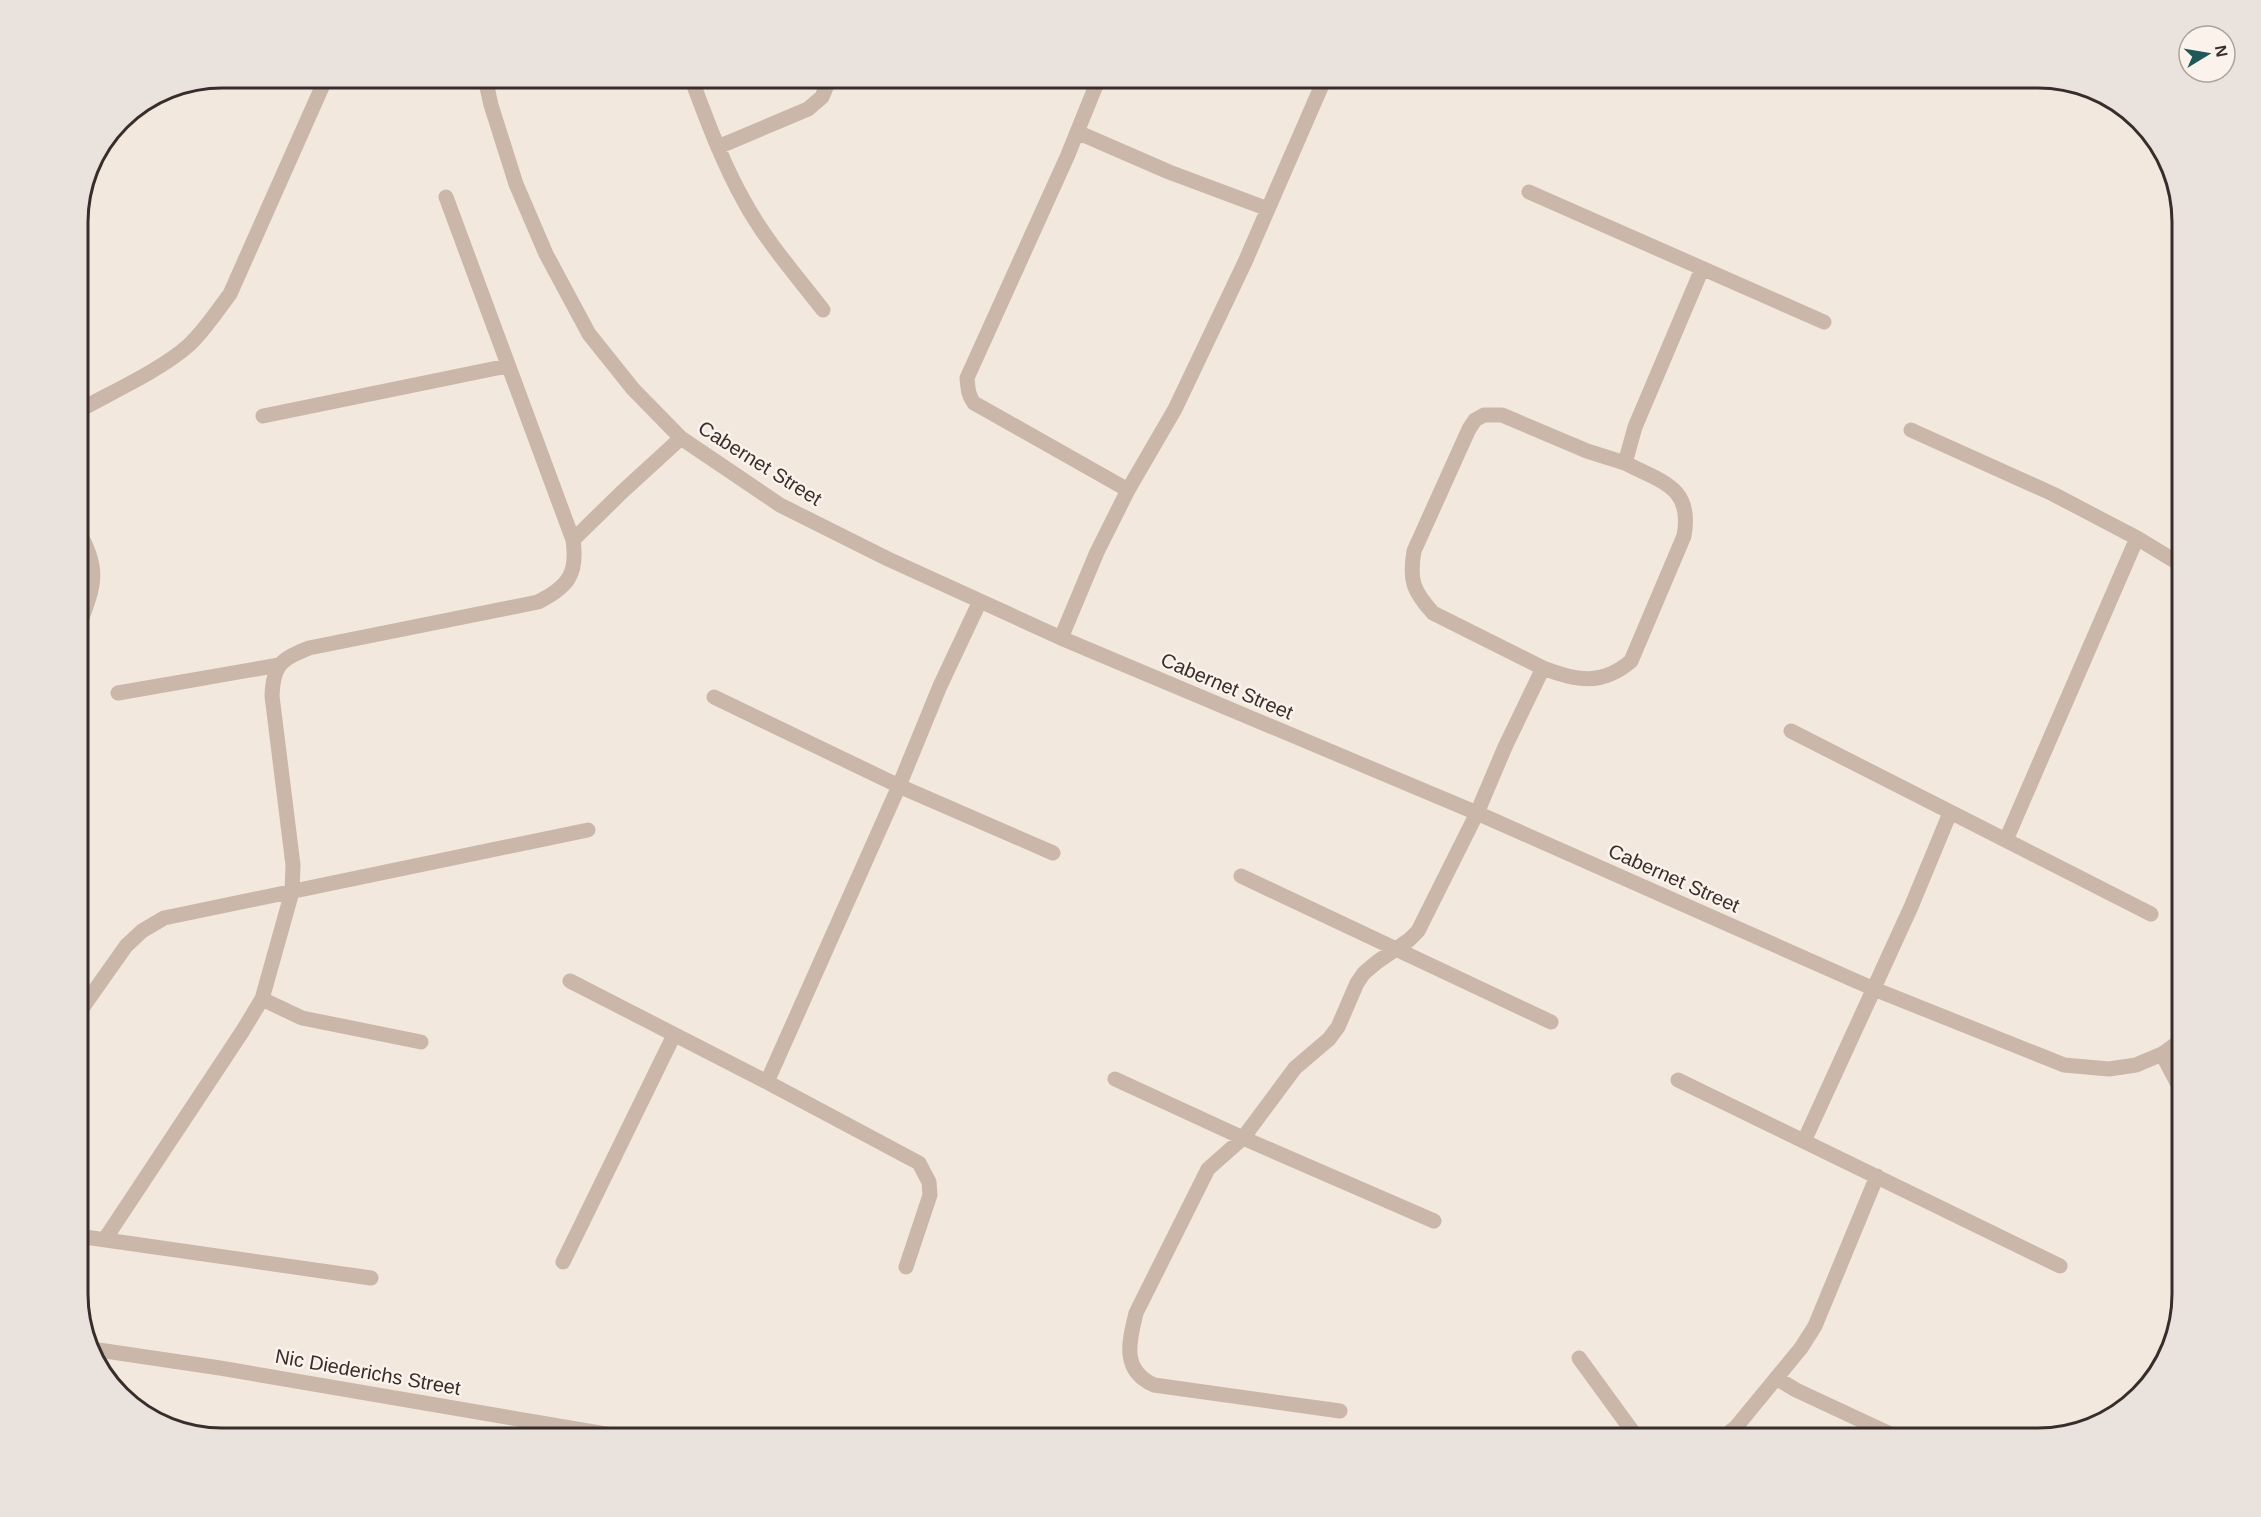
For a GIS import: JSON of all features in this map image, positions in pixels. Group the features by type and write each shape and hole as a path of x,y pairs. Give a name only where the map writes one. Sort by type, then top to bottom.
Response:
{"street":[{"path":"1060,638 1097,552 1128,490 1175,409 1245,262 1320,88"},
{"path":"89,405 149,372 189,345 213,318 230,294 321,89"},
{"name":"Cabernet Street","path":"487,89 516,184 546,254 589,334 633,389 681,438 780,505 888,559 1060,638 1477,813 1874,989 2064,1065 2109,1069 2136,1065 2162,1054 2172,1047"},
{"path":"695,89 718,147 744,202 765,234 823,310"},
{"path":"718,147 808,109 822,97 826,89"},
{"path":"1095,89 967,378 969,397 974,403 1128,490"},
{"path":"1077,132 1169,172 1268,209"},
{"path":"1529,192 1824,322"},
{"path":"105,1239 262,999 291,892 291,843 272,696 272,677 279,665 289,656 309,648 538,602 567,583 573,571 575,556 573,540 446,197"},
{"path":"1625,463 1635,428 1702,268"},
{"path":"263,416 507,366"},
{"path":"1484,415 1502,415 1587,451 1625,463 1678,492 1683,500 1687,519 1684,536 1631,661 1620,670 1607,676 1590,679 1570,678 1543,668 1432,613 1420,598 1413,585 1411,569 1414,551 1475,420 1484,415"},
{"path":"1911,430 2053,494 2137,538 2172,559"},
{"path":"573,540 681,438"},
{"path":"2006,840 2137,538"},
{"path":"89,551 93,570 93,588 89,599"},
{"path":"767,1082 899,786 940,686 980,601"},
{"path":"118,693 279,665"},
{"path":"1340,1411 1154,1385 1143,1380 1134,1370 1129,1354 1136,1312 1208,1169 1243,1137 1295,1068 1329,1039 1338,1027 1357,983 1364,973 1418,931 1477,813 1505,747 1543,668"},
{"path":"714,697 899,786 1053,853"},
{"path":"1791,731 2151,914"},
{"path":"1804,1141 1874,989 1950,813"},
{"path":"89,998 126,946 142,931 164,918 588,830"},
{"path":"1241,876 1551,1022"},
{"path":"570,981 919,1163 929,1182 930,1195 906,1267"},
{"path":"262,999 302,1018 421,1042"},
{"path":"564,1262 674,1035"},
{"path":"2162,1054 2172,1073"},
{"path":"1115,1079 1434,1221"},
{"path":"1678,1080 2060,1266"},
{"path":"1735,1428 1802,1348 1815,1326 1876,1176"},
{"path":"89,1237 371,1278"},
{"name":"Nic Diederichs Street","path":"101,1350 220,1368 571,1428"},
{"path":"1579,1358 1630,1428"},
{"path":"1776,1378 1796,1390 1877,1428"}]}
